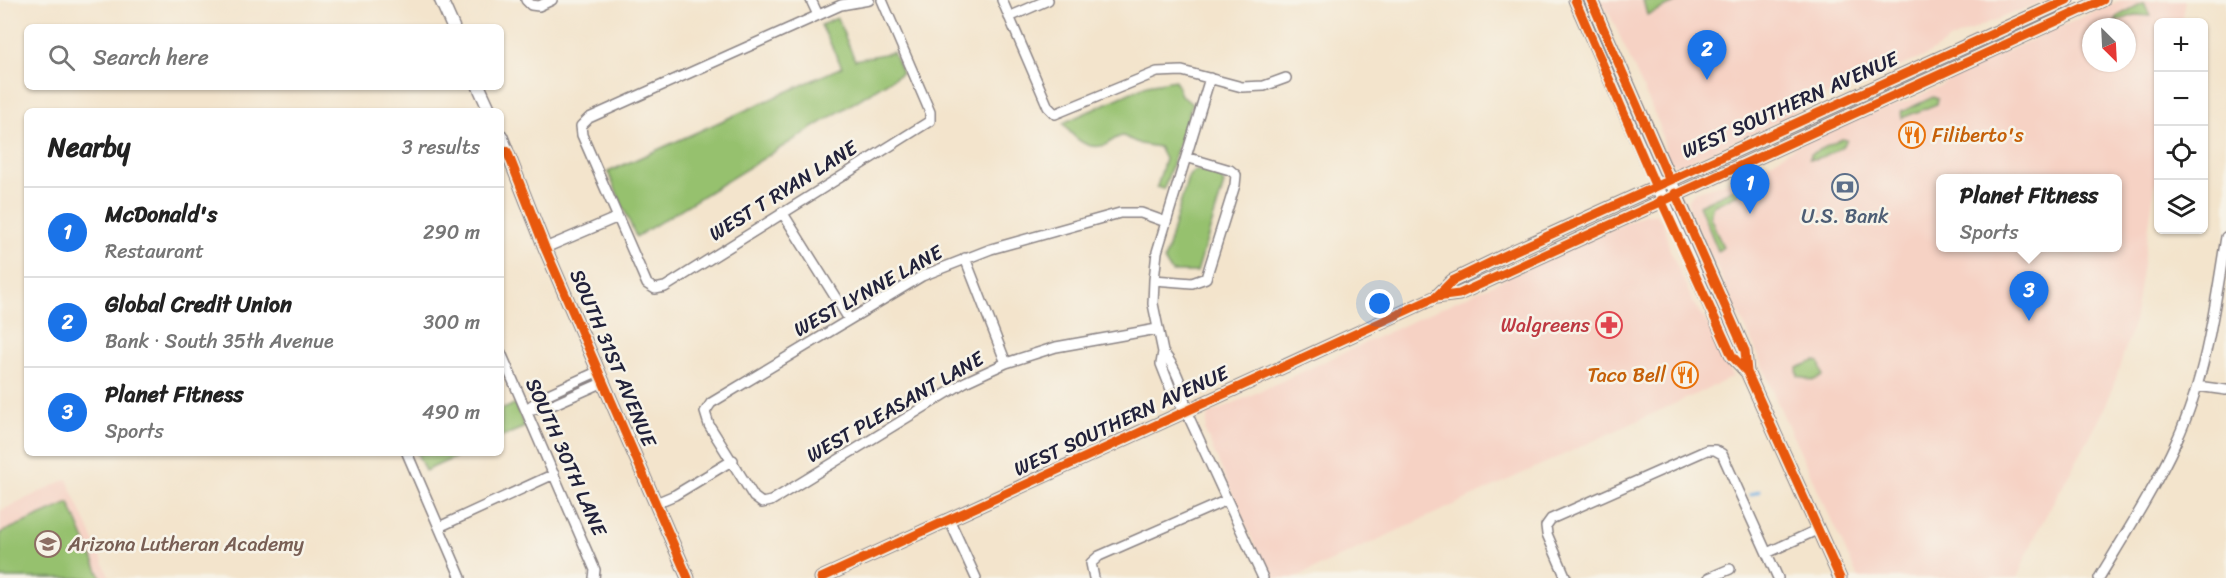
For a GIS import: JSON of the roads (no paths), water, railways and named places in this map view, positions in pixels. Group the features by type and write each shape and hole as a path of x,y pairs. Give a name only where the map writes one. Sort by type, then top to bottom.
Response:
{"main road":[{"path":"441,0 452,24"},
{"path":"1575,0 1661,200 1732,356 1747,372 1840,578"},
{"path":"1591,0 1745,351 1747,372"},
{"name":"WEST SOUTHERN AVENUE","path":"1436,297 1452,281 1655,185 2067,0"},
{"name":"WEST SOUTHERN AVENUE","path":"821,578 1436,297 1459,294 2103,0"},
{"path":"480,90 489,108"},
{"name":"SOUTH 31ST AVENUE","path":"504,144 545,248 688,578"}],"street":[{"path":"528,3 539,6 552,0"},
{"path":"812,0 818,15"},
{"path":"545,248 618,217 582,135 581,126 589,118 841,5 869,0"},
{"name":"WEST T RYAN LANE","path":"618,217 647,284 655,290 665,287 930,120 930,111 882,0"},
{"path":"1002,0 1048,107 1055,114 1157,72 1182,71 1242,87 1264,86 1286,78"},
{"path":"1009,17 1047,0"},
{"path":"1210,78 1157,252 1154,280 1157,329 1162,352 1172,363 1185,392 1186,411 1263,578"},
{"path":"1154,280 1192,283 1202,281 1207,274 1236,175 1230,170 1186,157"},
{"path":"782,212 849,319"},
{"name":"WEST LYNNE LANE","path":"733,460 709,425 705,412 711,403 922,276 964,258 1120,213 1141,213 1166,222"},
{"path":"2098,578 2176,442 2197,386 2209,340 2226,237"},
{"path":"964,258 1006,363"},
{"name":"WEST PLEASANT LANE","path":"733,460 754,497 762,503 771,501 965,382 1006,363 1056,347 1157,329"},
{"name":"SOUTH 30TH LANE","path":"504,360 596,570 594,578"},
{"path":"526,410 559,389 601,376"},
{"path":"526,410 550,406 564,400 601,376"},
{"path":"2197,386 2226,390"},
{"path":"559,389 564,400"},
{"path":"1566,578 1546,534 1546,526 1551,519 1707,450 1715,450 1722,454 1778,578"},
{"path":"408,456 461,578"},
{"path":"656,503 675,495 733,460"},
{"path":"439,527 554,474"},
{"path":"1094,578 1091,563 1099,556 1227,500"},
{"path":"949,519 976,578"},
{"path":"1767,553 1819,529"},
{"path":"1710,578 1730,569"}],"waterway":[{"path":"1750,495 1760,491"}],"place":[{"name":"Global Credit Union","path":"1707,80"},
{"name":"Filiberto's","path":"1912,135"},
{"name":"U.S. Bank","path":"1845,187"},
{"name":"McDonald's","path":"1750,214"},
{"name":"Planet Fitness","path":"2029,321"},
{"name":"Walgreens","path":"1609,325"},
{"name":"Taco Bell","path":"1685,375"},
{"name":"Arizona Lutheran Academy","path":"48,544"}]}
